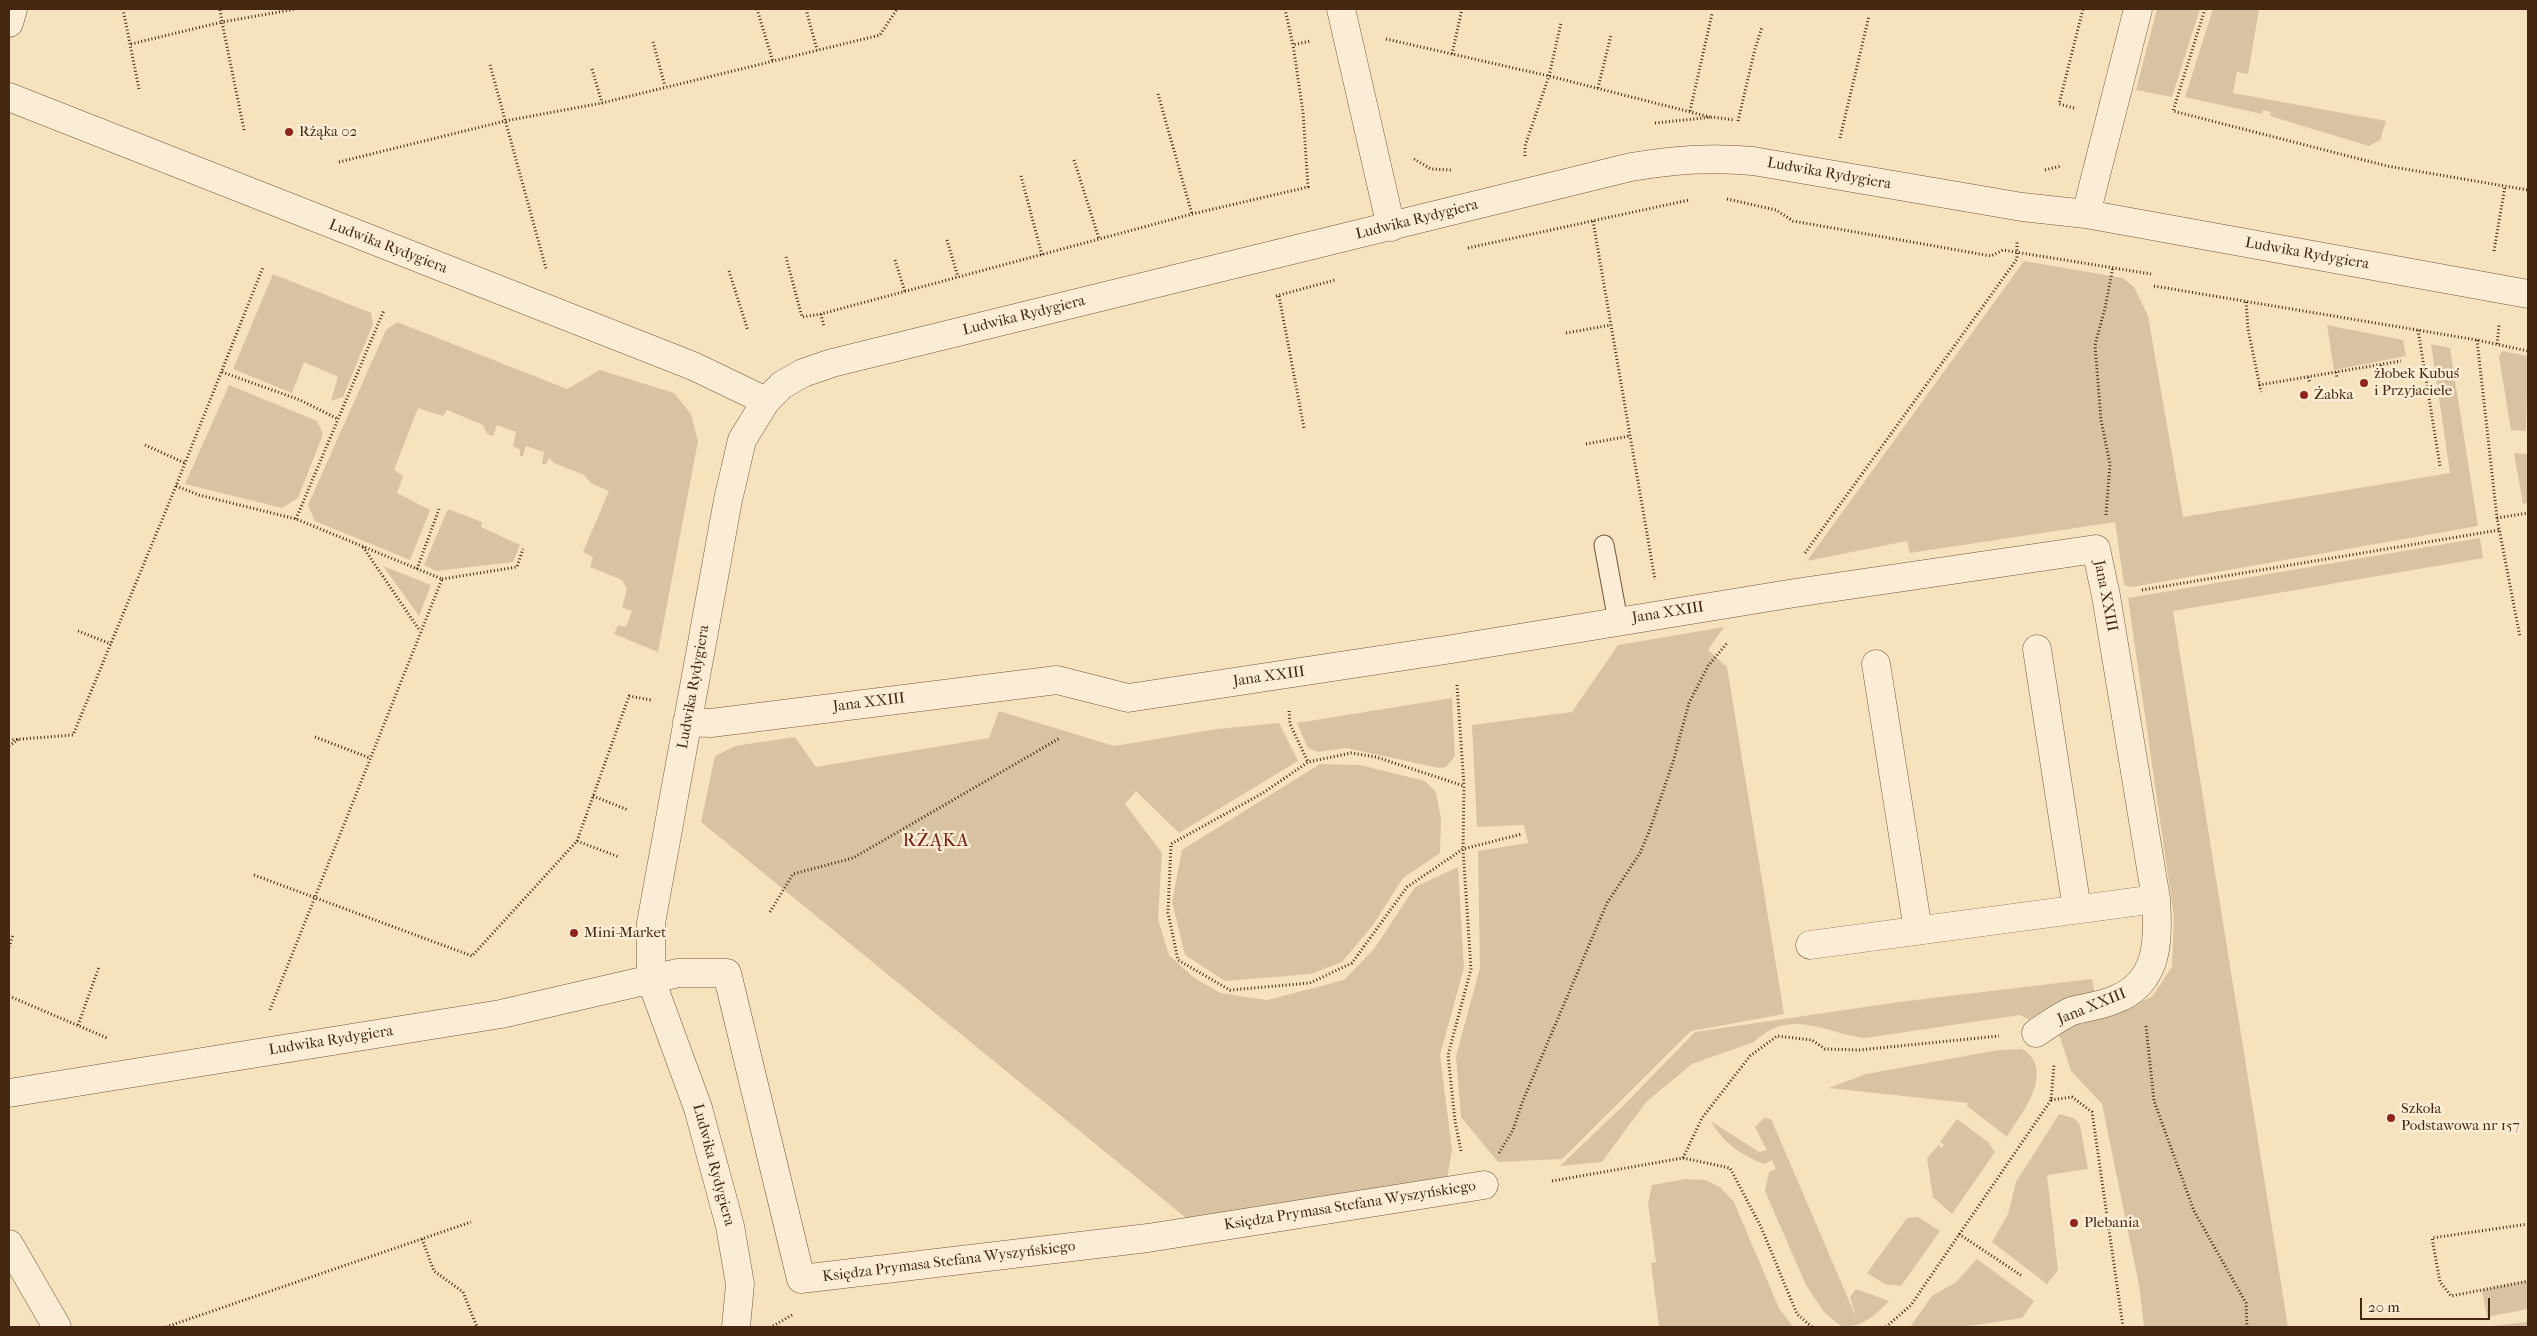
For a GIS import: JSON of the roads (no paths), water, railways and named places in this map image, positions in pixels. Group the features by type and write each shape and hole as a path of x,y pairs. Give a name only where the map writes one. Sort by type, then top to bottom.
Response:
{"street":[{"path":"9,23 13,9"},
{"path":"1341,9 1391,227"},
{"path":"2086,214 2138,9"},
{"name":"Ludwika Rydygiera","path":"9,97 693,366 766,401"},
{"name":"Ludwika Rydygiera","path":"736,1327 740,1284 730,1226 698,1108 650,980 651,923 728,500 742,440 766,401 782,385 803,373 832,363 1391,227 1631,166 1677,159 1714,158 1753,161 2022,207 2086,214 2528,294"},
{"name":"Jana XXIII","path":"687,722 711,722 1057,680 1128,698 1618,621 2096,549 2106,596 2156,899 2157,948 2148,971 2134,990 2114,1000 2070,1012 2036,1032"},
{"path":"2037,649 2077,909"},
{"path":"1876,664 1918,930"},
{"path":"1810,945 2156,899"},
{"name":"Księdza Prymasa Stefana Wyszyńskiego","path":"650,980 678,974 727,973 801,1279 1148,1238 1477,1186"},
{"name":"Ludwika Rydygiera","path":"9,1093 500,1014 650,980"},
{"path":"9,1244 57,1327"}],"lane":[{"path":"1604,545 1618,621"}],"place":[{"name":"Rżąka 02","path":"289,132"},
{"name":"żłobek Kubuś i Przyjaciele","path":"2364,383"},
{"name":"Żabka","path":"2304,395"},
{"name":"Mini-Market","path":"574,933"},
{"name":"Szkoła Podstawowa nr 157","path":"2391,1118"},
{"name":"Plebania","path":"2074,1223"}],"district":[{"name":"RŻĄKA","path":"936,842"}]}
